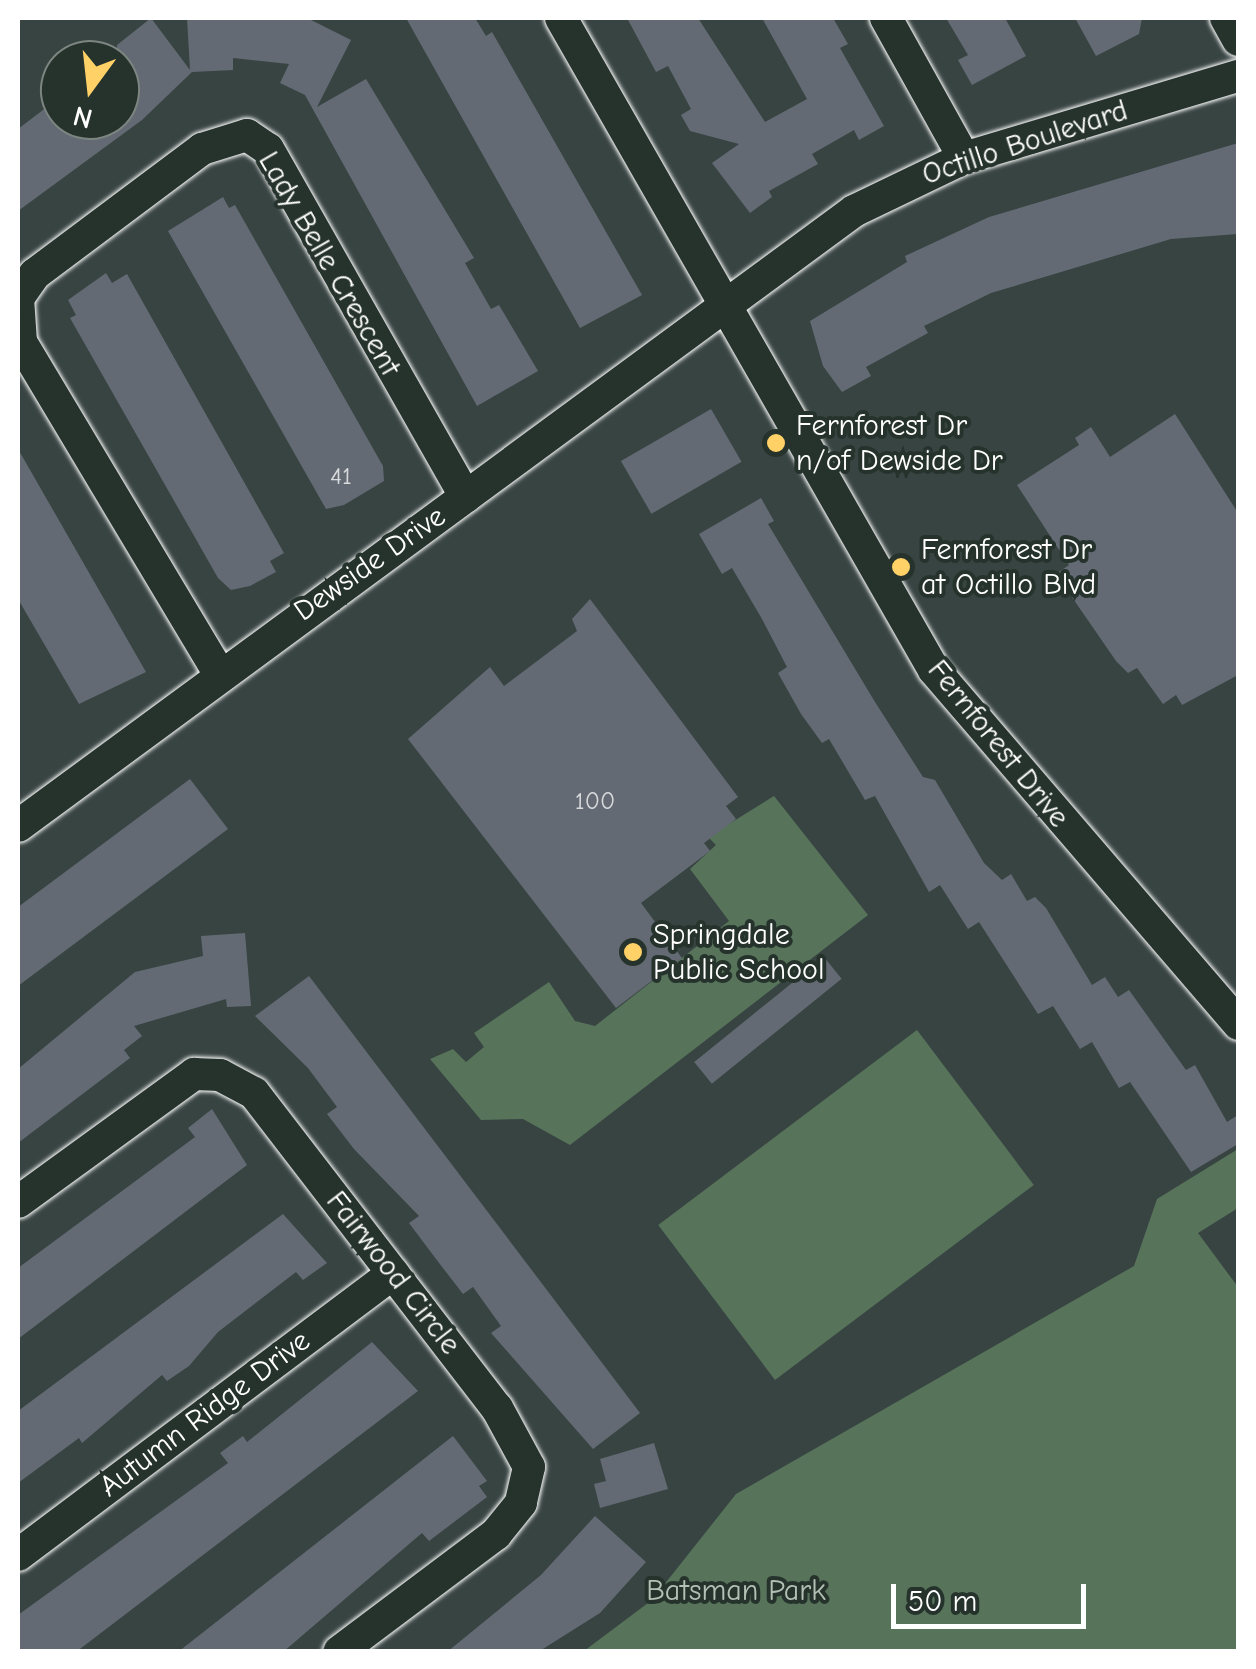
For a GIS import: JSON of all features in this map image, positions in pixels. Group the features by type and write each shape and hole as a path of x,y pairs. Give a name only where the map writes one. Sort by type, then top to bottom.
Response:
{"street":[{"name":"Fernforest Drive","path":"561,18 934,670 1238,1024"},
{"path":"886,18 964,158"},
{"path":"1226,18 1238,40"},
{"name":"Octillo Boulevard","path":"725,305 854,211 964,158 1238,76"},
{"name":"Lady Belle Crescent","path":"219,673 21,342 18,298 35,274 202,148 247,135 268,149 466,497"},
{"name":"Dewside Drive","path":"18,826 219,673 725,305"},
{"name":"Fairwood Circle","path":"18,1202 194,1074 220,1075 254,1092 497,1408 529,1467 521,1503 496,1534 339,1652"},
{"name":"Autumn Ridge Drive","path":"18,1554 392,1273"}],"green space":[{"path":"774,796 868,915 570,1145 523,1119 481,1120 430,1059 453,1049 466,1062 484,1047 474,1033 549,982 575,1021 595,1026 729,921 690,869 716,845 708,837"},
{"path":"917,1030 1034,1185 775,1380 658,1225"},
{"name":"Batsman Park","path":"1238,1149 1238,1208 1198,1233 1238,1287 1238,1651 584,1651 652,1600 736,1494 1134,1266 1157,1199"}],"building":[{"path":"151,18 190,70 187,18 307,18 351,40 317,107 366,79 474,258 465,263 491,309 499,305 538,371 477,406 305,95 280,83 289,64 233,58 233,70 192,72 140,121 140,40 123,40"},
{"path":"406,18 475,18 486,36 492,32 642,295 580,328"},
{"path":"627,18 698,18 765,122 807,99 762,18 833,18 848,44 840,48 884,126 859,140 854,130 812,154 818,164 769,191 772,197 750,213 712,163 739,144 690,131 681,115 691,109 668,66 656,72"},
{"path":"946,18 1005,18 1026,56 972,85 958,60 968,55"},
{"path":"1075,18 1142,18 1139,34 1096,56"},
{"path":"40,112 40,140 115,140 18,211 18,129"},
{"path":"1238,143 1238,234 1171,239 991,293 924,326 928,333 866,367 871,376 842,392 823,366 810,321 907,262 905,256 989,217"},
{"path":"223,197 229,208 235,205 383,466 384,481 344,505 326,509 168,231"},
{"path":"106,273 112,283 127,274 284,553 270,561 276,572 250,586 231,590 218,578 70,318 76,315 68,300"},
{"path":"711,409 742,462 651,514 621,461"},
{"path":"1175,414 1238,513 1238,675 1182,705 1176,695 1163,704 1137,668 1128,673 1116,661 1056,574 1069,565 1017,485 1079,445 1075,438 1091,427 1110,457"},
{"path":"18,449 146,672 79,704 18,599"},
{"path":"761,498 774,521 768,524 875,702 923,777 935,780 984,863 1002,880 1011,874 1027,901 1035,897 1046,908 1092,985 1105,977 1118,997 1129,990 1186,1070 1195,1065 1227,1122 1238,1115 1238,1144 1191,1172 1130,1082 1119,1088 1092,1042 1080,1049 1053,1006 1038,1014 979,922 968,929 940,885 929,892 875,796 865,800 829,739 822,743 801,714 778,673 787,667 762,619 732,568 722,574 699,534"},
{"path":"590,599 738,797 726,806 736,819 704,843 710,851 641,903 682,958 616,1008 408,739 490,667 504,686 577,631 572,619"},
{"path":"190,779 228,829 18,986 18,907"},
{"path":"245,933 251,1006 227,1007 226,999 134,1026 142,1036 124,1050 130,1058 18,1143 18,1069 135,972 203,956 201,936"},
{"path":"824,957 842,979 712,1084 694,1062"},
{"path":"309,976 640,1413 593,1449 491,1333 501,1326 473,1287 463,1294 409,1223 419,1216 354,1149 327,1114 337,1107 308,1068 255,1016"},
{"path":"212,1109 247,1165 18,1339 18,1268 195,1137 188,1128"},
{"path":"283,1214 327,1263 303,1280 296,1272 218,1332 189,1366 167,1381 162,1375 82,1443 79,1438 18,1483 18,1411"},
{"path":"372,1342 418,1391 76,1652 18,1652 18,1615 228,1463 220,1453 243,1436 247,1442"},
{"path":"453,1436 487,1481 479,1486 487,1497 429,1541 422,1533 283,1652 178,1652"},
{"path":"654,1443 668,1489 600,1508 594,1484 606,1481 600,1459"},
{"path":"595,1516 646,1562 600,1613 538,1652 447,1652 541,1575"}],"place":[{"name":"Fernforest Dr n/of Dewside Dr","path":"776,443"},
{"name":"Fernforest Dr at Octillo Blvd","path":"901,567"},
{"name":"Springdale Public School","path":"633,952"}]}
